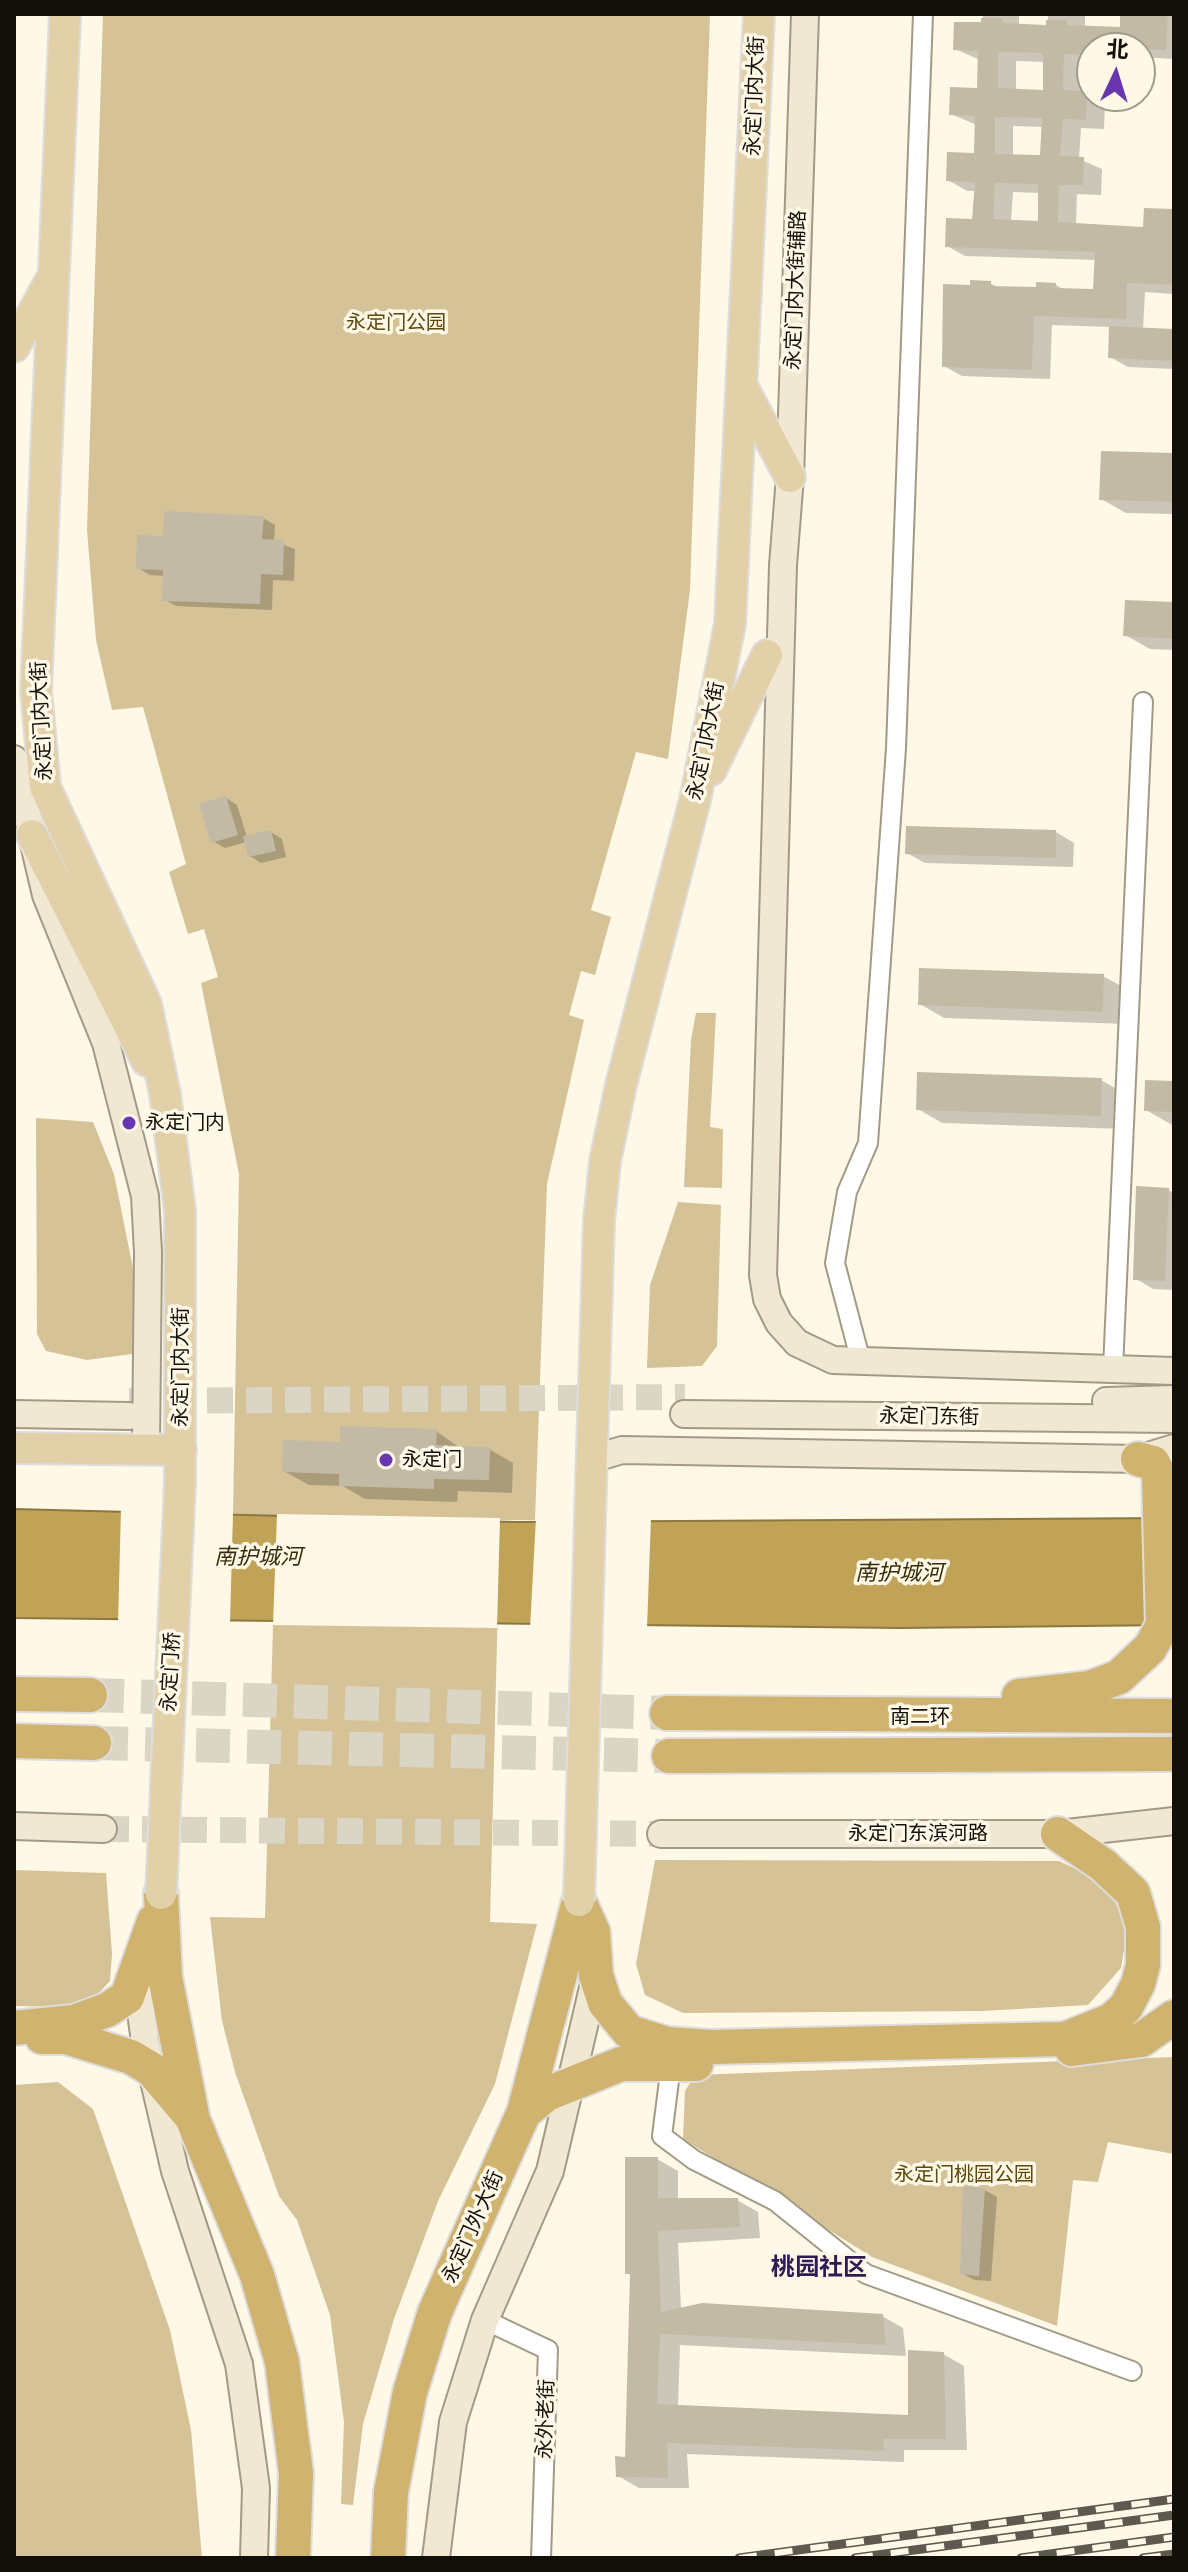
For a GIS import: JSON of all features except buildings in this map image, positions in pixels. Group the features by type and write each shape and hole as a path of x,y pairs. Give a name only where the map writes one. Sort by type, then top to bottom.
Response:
{"highway":[{"path":"913,1717 988,1698 1090,1688 1119,1677 1136,1663 1150,1648 1163,1625 1157,1461"},
{"path":"14,1694 90,1695"},
{"name":"南二环","path":"667,1713 913,1717 1174,1716"},
{"path":"14,1741 94,1743"},
{"path":"1043,1754 1174,1772"},
{"name":"南二环","path":"669,1756 1174,1754"},
{"path":"579,1901 593,1932 596,1975 605,2003 629,2032 667,2044 711,2047 817,2046 1065,2039 1112,2020 1126,2007 1138,1984 1143,1965 1143,1927 1133,1893 1103,1865 1058,1834"},
{"path":"14,2028 74,2022 107,2010 127,1997 150,1941 161,1894"},
{"path":"161,1894 165,1977 193,2120 257,2275 282,2362 296,2473 293,2558"},
{"name":"永定门外大街","path":"388,2558 391,2492 410,2392 435,2312 524,2112 579,1901"},
{"path":"524,2112 547,2094 621,2064 671,2065 1092,2047 1141,2040 1174,2017"},
{"path":"14,2037 66,2037 117,2052 151,2069 193,2120"}],"main road":[{"name":"永定门内大街","path":"65,14 36,691 45,787 146,1004 165,1094 180,1211 181,1450"},
{"name":"永定门内大街","path":"591,1472 599,1221 605,1161 621,1085 695,800 730,624 759,14"},
{"path":"14,347 56,270"},
{"path":"742,387 790,477"},
{"path":"695,800 767,655"},
{"path":"32,835 165,1094"},
{"path":"14,1448 181,1450"},
{"name":"永定门桥","path":"161,1894 181,1450"},
{"path":"579,1901 591,1472"}],"street":[{"name":"永定门内大街辅路","path":"783,565 790,477 805,14"},
{"path":"861,1362 835,1263 847,1192 868,1143 896,748 923,14"},
{"path":"783,565 763,1286 774,1315 797,1343 823,1357 861,1362 1174,1371"},
{"path":"767,655 783,565"},
{"path":"1113,1368 1143,702"},
{"path":"14,759 46,895 106,1043 145,1196 148,1252 146,1449"},
{"path":"14,1399 129,1409 14,1414"},
{"name":"永定门东街","path":"1174,1399 685,1406 1174,1419"},
{"path":"591,1472 611,1452 636,1450 1157,1461"},
{"name":"永定门东滨河路","path":"661,1834 1058,1834 1174,1821"},
{"path":"14,1826 103,1829"},
{"path":"136,1975 151,2069 175,2171 239,2364 256,2488 254,2558"},
{"path":"436,2558 453,2422 485,2320 550,2171 596,1975"},
{"path":"671,2065 662,2136 694,2160 775,2201 866,2274 1132,2371"},
{"name":"永外老街","path":"485,2320 548,2350 541,2558"}],"green space":[{"name":"永定门公园","path":"103,14 710,14 690,590 668,759 636,752 591,910 611,917 595,975 581,971 569,1015 584,1020 547,1184 535,1520 500,1520 490,1922 537,1924 495,2084 438,2201 394,2319 363,2424 353,2505 341,2504 344,2422 330,2315 297,2220 279,2196 235,2072 222,2021 210,1917 265,1918 276,1516 233,1514 239,1174 201,983 218,977 204,929 188,934 169,872 186,864 143,707 112,710 96,640 87,530"},
{"path":"696,1013 716,1013 710,1127 723,1129 722,1188 684,1187 691,1040"},
{"path":"36,1118 93,1122 114,1174 136,1283 132,1354 87,1360 46,1351 37,1334"},
{"path":"678,1202 721,1205 717,1346 702,1366 647,1368 650,1285"},
{"path":"655,1860 1059,1861 1104,1882 1128,1925 1121,1968 1088,2005 982,2011 683,2013 645,1995 636,1964"},
{"path":"14,1870 106,1873 112,1954 110,1981 96,1996 77,2007 14,2006"},
{"name":"永定门桃园公园","path":"1174,2057 1174,2154 1108,2142 1098,2182 1073,2180 1057,2326 872,2257 683,2139 685,2091 695,2075"},
{"path":"58,2082 93,2109 170,2330 191,2430 202,2558 14,2558 14,2085"}],"water":[{"name":"南护城河","path":"14,1509 516,1522 1174,1518 1174,1625 900,1628 14,1618"}],"pier":[{"path":"121,1508 233,1513 230,1624 118,1623"},
{"path":"277,1514 500,1518 497,1628 273,1625"},
{"path":"651,1517 647,1629 530,1628 536,1518"}],"tunnel":[{"path":"129,1401 685,1397"},
{"path":"90,1695 667,1713"},
{"path":"94,1743 669,1756"},
{"path":"103,1829 661,1834"}],"railway":[{"path":"739,2558 1174,2499"},
{"path":"855,2558 1174,2515"},
{"path":"1021,2558 1174,2537"},
{"path":"1143,2558 1174,2554"}],"place":[{"name":"永定门内","path":"129,1123"},
{"name":"永定门","path":"386,1460"}],"district":[{"name":"桃园社区","path":"819,2268"}]}
